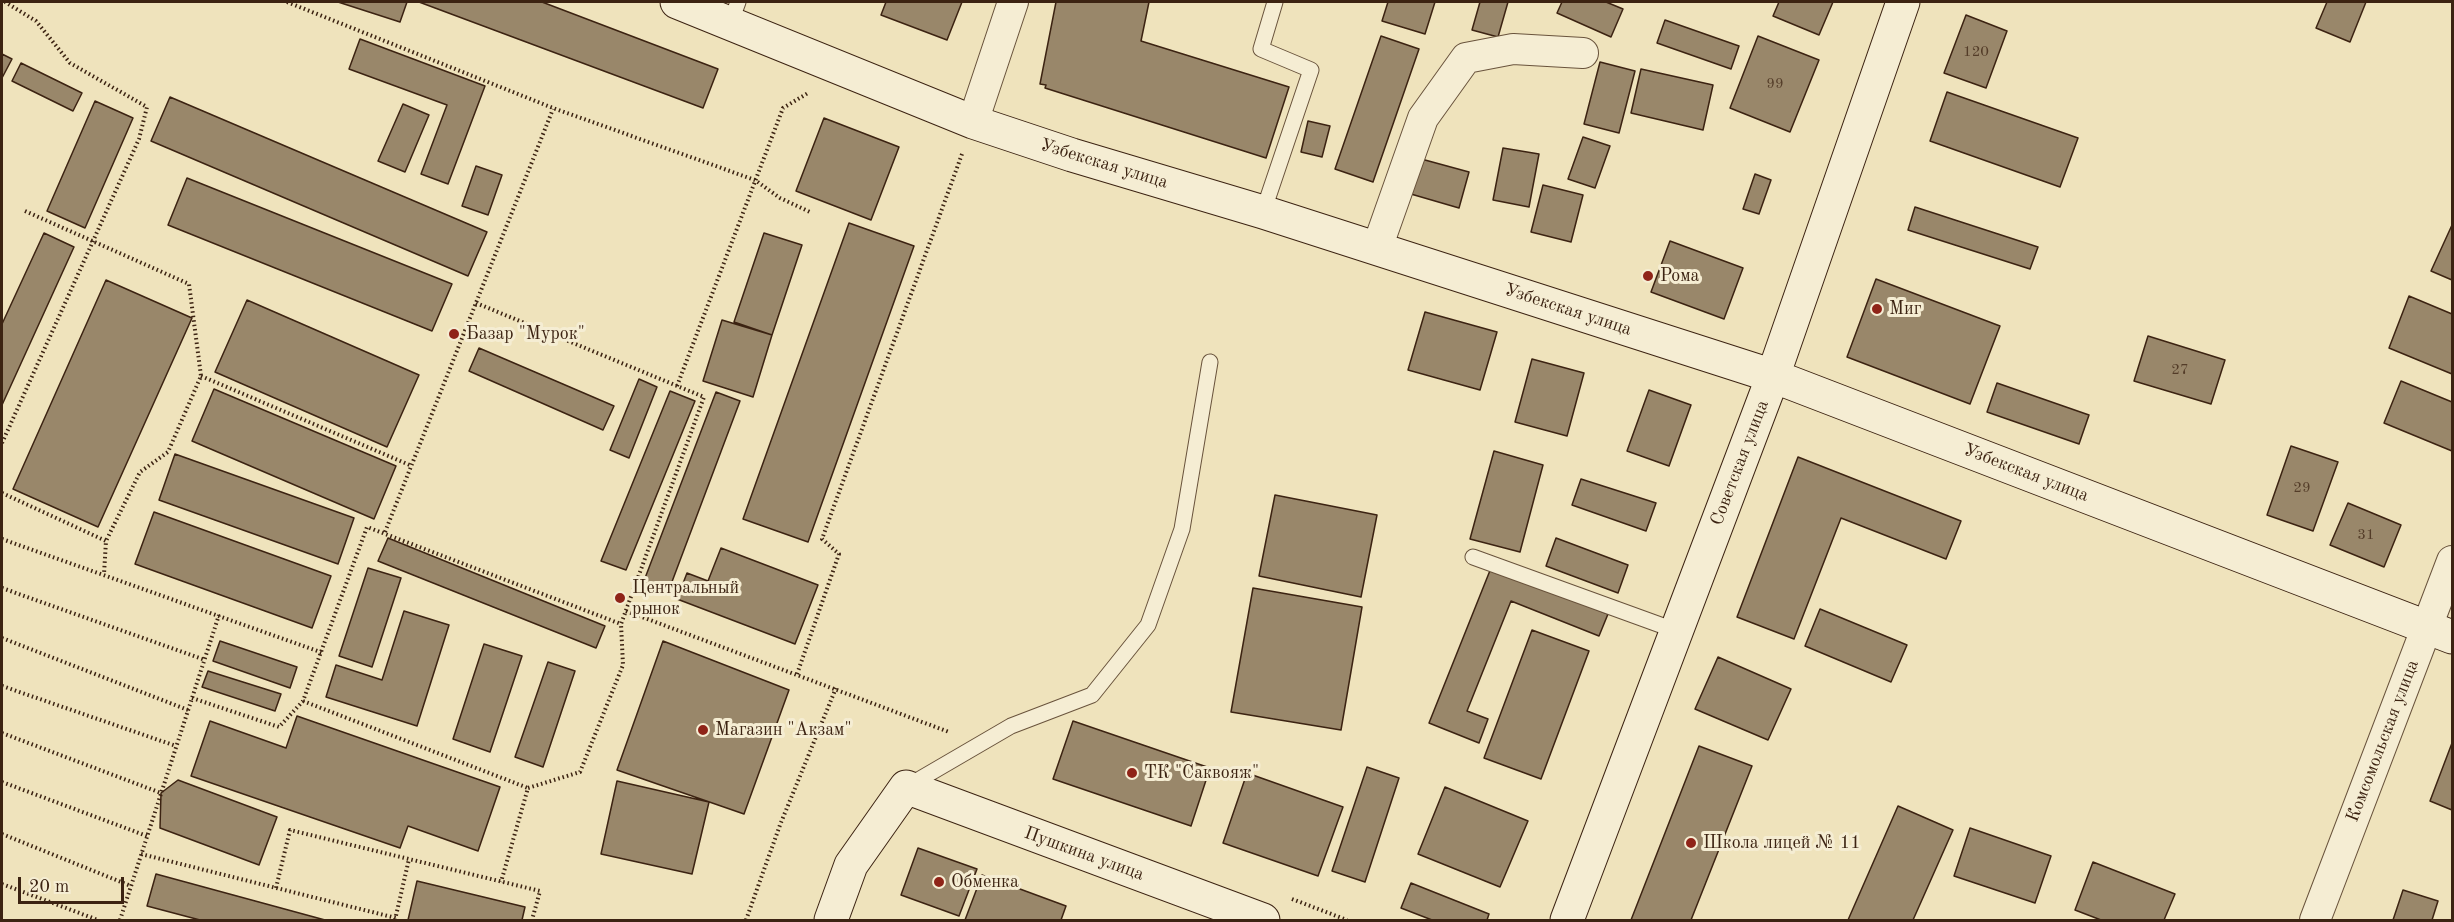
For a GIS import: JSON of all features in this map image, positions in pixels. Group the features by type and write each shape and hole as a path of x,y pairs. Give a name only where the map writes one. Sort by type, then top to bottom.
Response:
{"street":[{"name":"Узбекская улица","path":"677,2 734,13 845,70 974,122 1072,155 1377,248 1773,376 2440,632"},
{"path":"974,122 1012,2"},
{"name":"Советская улица","path":"1567,921 1773,376 1903,2"},
{"path":"1377,248 1423,118 1466,58 1513,49 1583,53"},
{"name":"Комсомольская улица","path":"2315,921 2440,632 2452,561"},
{"path":"831,921 851,865 906,788"},
{"name":"Пушкина улица","path":"906,788 1263,921"}],"lane":[{"path":"1263,212 1311,69 1261,49 1275,2"},
{"path":"906,788 1011,726 1092,695 1148,625 1182,529 1210,362"},
{"path":"1473,557 1677,631"}],"path":[{"path":"2,443 139,139 147,107 70,63 36,21 5,2"},
{"path":"287,2 553,108 755,180 780,198 810,212"},
{"path":"677,386 783,108 845,70"},
{"path":"385,532 553,108"},
{"path":"797,674 839,554 822,538 974,122"},
{"path":"25,211 189,284 201,376 168,452 140,472 106,541 104,574"},
{"path":"303,700 528,788 580,772 623,665 621,624 704,397 476,303"},
{"path":"201,376 411,466"},
{"path":"2,493 106,541"},
{"path":"192,698 279,727 303,700 323,653 367,527 621,624"},
{"path":"2,539 323,653"},
{"path":"2,588 205,660"},
{"path":"626,611 952,733 967,752"},
{"path":"120,921 219,615"},
{"path":"2,638 188,710"},
{"path":"2,686 177,746"},
{"path":"746,921 780,825 836,688"},
{"path":"2,733 161,793"},
{"path":"2,782 147,836"},
{"path":"501,882 528,788"},
{"path":"276,888 290,830 540,891 532,921"},
{"path":"2,834 131,886"},
{"path":"141,854 395,919 409,859"},
{"path":"2,884 98,921"}],"building":[{"path":"338,2 407,2 400,22"},
{"path":"419,2 542,2 718,69 703,108"},
{"path":"886,2 962,2 947,40 881,15"},
{"path":"1056,2 1149,2 1141,41 1289,87 1266,158 1045,88 1046,85 1040,84"},
{"path":"1388,2 1435,2 1425,34 1382,21"},
{"path":"1480,2 1508,2 1498,37 1472,30"},
{"path":"1562,2 1606,2 1623,9 1611,37 1557,13"},
{"path":"1779,2 1833,2 1819,35 1773,16"},
{"path":"2327,2 2366,2 2350,42 2316,28"},
{"path":"1966,15 2007,31 1986,88 1944,73"},
{"path":"1665,20 1739,46 1731,69 1657,43"},
{"path":"1381,36 1419,49 1373,182 1335,169"},
{"path":"1758,36 1819,60 1790,132 1730,108"},
{"path":"360,39 485,86 448,184 421,174 447,105 349,69"},
{"path":"2,54 12,59 2,78"},
{"path":"1600,62 1635,71 1619,133 1584,124"},
{"path":"21,63 82,93 73,111 12,81"},
{"path":"1641,69 1713,85 1703,130 1631,113"},
{"path":"1947,92 2078,138 2060,187 1930,141"},
{"path":"170,97 487,232 468,276 151,141"},
{"path":"95,101 133,118 85,228 47,211"},
{"path":"403,104 429,115 405,172 378,161"},
{"path":"824,118 899,147 871,220 796,191"},
{"path":"1308,121 1330,126 1322,157 1301,152"},
{"path":"1583,137 1610,146 1595,188 1568,179"},
{"path":"1503,148 1539,154 1529,207 1493,200"},
{"path":"1414,157 1469,172 1459,208 1404,192"},
{"path":"476,166 502,175 488,215 462,206"},
{"path":"1755,174 1771,180 1759,214 1743,209"},
{"path":"187,178 452,284 432,331 168,225"},
{"path":"1543,185 1583,195 1571,242 1531,232"},
{"path":"1915,207 2038,247 2030,269 1908,230"},
{"path":"849,223 914,246 808,542 743,519"},
{"path":"2452,225 2452,280 2431,271"},
{"path":"44,233 74,247 2,405 2,324"},
{"path":"764,233 802,245 772,335 734,322"},
{"path":"1670,241 1743,268 1724,319 1651,292"},
{"path":"1876,279 2000,326 1970,404 1847,357"},
{"path":"106,280 192,318 98,527 13,489"},
{"path":"2409,296 2452,314 2452,374 2389,348"},
{"path":"247,300 419,375 387,447 215,372"},
{"path":"1425,312 1497,332 1480,390 1408,370"},
{"path":"722,320 772,335 753,397 703,381"},
{"path":"2148,336 2225,360 2211,404 2134,381"},
{"path":"479,348 614,406 603,430 469,371"},
{"path":"1532,359 1584,373 1567,436 1515,422"},
{"path":"639,379 657,387 629,458 610,450"},
{"path":"2401,381 2452,402 2452,451 2384,423"},
{"path":"1997,383 2089,415 2079,444 1987,412"},
{"path":"214,389 396,466 374,519 192,441"},
{"path":"1649,390 1691,405 1669,466 1627,451"},
{"path":"670,391 695,401 626,570 601,561"},
{"path":"716,392 740,401 667,595 642,586"},
{"path":"2291,446 2338,462 2313,531 2267,515"},
{"path":"1494,451 1543,465 1520,552 1470,539"},
{"path":"175,454 354,518 338,564 159,500"},
{"path":"1798,457 1961,521 1946,559 1841,518 1794,639 1737,617"},
{"path":"1581,479 1656,503 1646,531 1572,505"},
{"path":"1275,495 1377,515 1361,597 1259,576"},
{"path":"2348,503 2401,525 2384,567 2330,545"},
{"path":"154,512 331,576 312,628 135,564"},
{"path":"388,538 605,626 596,648 378,561"},
{"path":"1556,538 1628,565 1618,593 1546,566"},
{"path":"721,548 818,585 795,644 677,599 687,573 708,581"},
{"path":"368,568 401,578 372,667 339,656"},
{"path":"1491,568 1608,614 1599,636 1511,601 1467,711 1488,719 1479,743 1429,723"},
{"path":"1253,588 1362,607 1341,730 1231,712"},
{"path":"1820,609 1907,645 1891,682 1805,646"},
{"path":"404,611 449,625 417,726 326,697 336,665 382,680"},
{"path":"1532,630 1589,651 1541,779 1484,758"},
{"path":"220,641 297,667 290,688 213,661"},
{"name":"Магазин \"Акзам\"","path":"663,641 789,690 744,814 617,770"},
{"path":"484,644 522,656 490,752 453,739"},
{"path":"1718,657 1791,689 1768,740 1695,709"},
{"path":"548,662 575,671 543,767 515,757"},
{"path":"208,671 281,694 275,711 202,687"},
{"path":"297,716 500,787 478,851 408,826 400,848 191,776 210,721 286,748"},
{"name":"ТК \"Саквояж\"","path":"1073,721 1210,768 1191,826 1053,779"},
{"path":"2452,743 2452,810 2430,801"},
{"name":"Школа лицей № 11","path":"1699,746 1752,766 1691,920 1631,920"},
{"path":"1367,767 1399,778 1365,882 1332,871"},
{"path":"1247,773 1343,807 1318,876 1223,843"},
{"path":"178,780 277,817 259,865 160,828 161,793"},
{"path":"617,781 709,802 692,874 601,854"},
{"path":"1445,787 1528,821 1500,887 1418,854"},
{"name":"Школа лицей № 11","path":"1898,806 1953,830 1913,920 1848,920"},
{"path":"1970,828 2051,856 2035,903 1954,876"},
{"name":"Обменка","path":"918,848 977,869 959,916 901,895"},
{"path":"2093,862 2175,894 2164,920 2101,920 2075,910"},
{"path":"156,874 325,920 200,920 147,906"},
{"path":"982,875 1066,906 1061,920 965,920"},
{"path":"417,881 525,907 522,920 408,920"},
{"path":"1411,883 1489,914 1487,920 1432,920 1401,908"},
{"path":"2403,890 2438,901 2432,920 2393,920"}],"place":[{"name":"Рома","path":"1648,276"},
{"name":"Миг","path":"1877,309"},
{"name":"Базар \"Мурок\"","path":"454,334"},
{"name":"Центральный рынок","path":"620,598"},
{"name":"Магазин \"Акзам\"","path":"703,730"},
{"name":"ТК \"Саквояж\"","path":"1132,773"},
{"name":"Школа лицей № 11","path":"1691,843"},
{"name":"Обменка","path":"939,882"}]}
